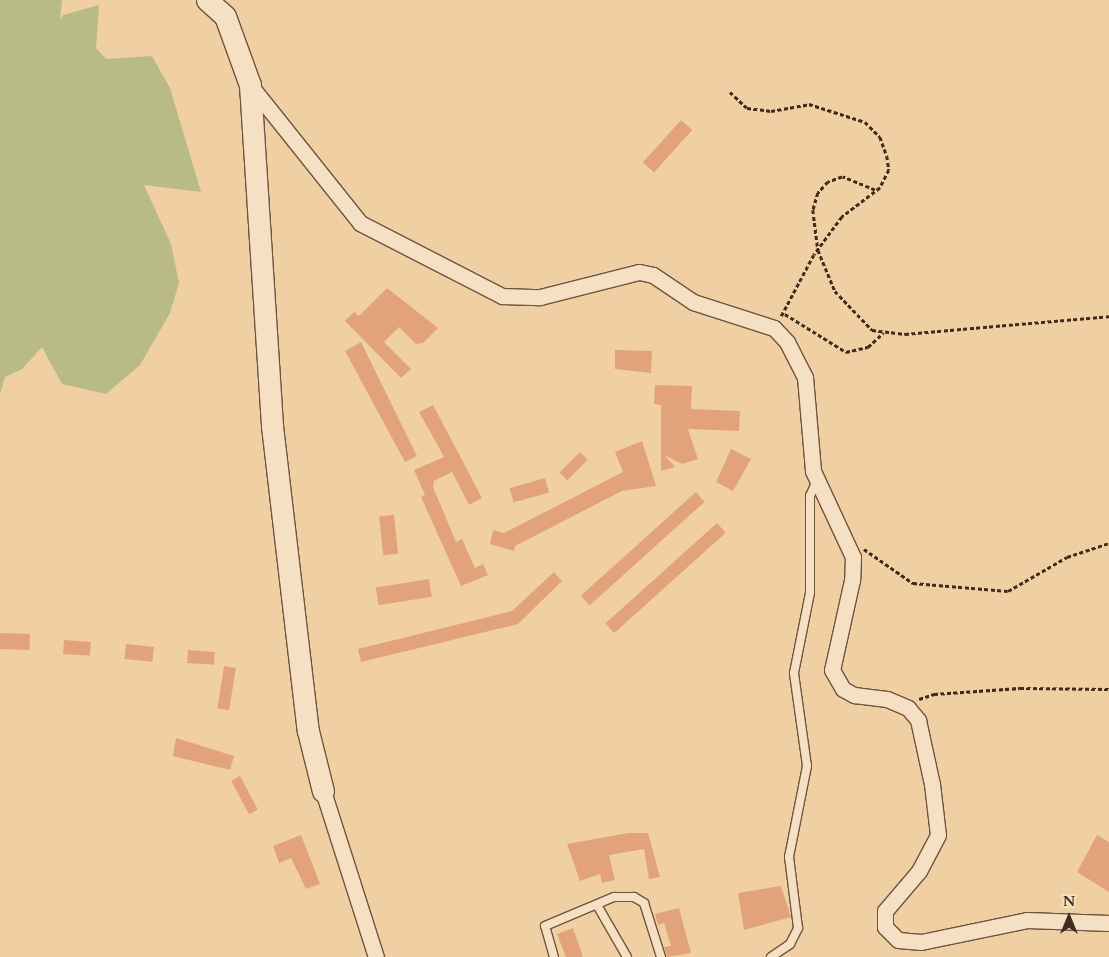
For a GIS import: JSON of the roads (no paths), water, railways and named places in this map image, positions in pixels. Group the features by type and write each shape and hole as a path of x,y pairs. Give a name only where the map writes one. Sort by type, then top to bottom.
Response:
{"street":[{"path":"207,0 225,16 250,85 272,426 308,731 322,791 376,957"},
{"path":"250,85 360,223 502,296 540,297 639,272 653,275 693,302 771,326 788,342 805,377 816,483 848,545 852,580 834,650 836,681 854,695 887,699 908,708 918,720 938,835 919,871 885,911 890,935 921,942 1027,920 1109,923"}],"lane":[{"path":"771,957 790,944 798,928 788,856 807,758 794,673 810,593 810,496 816,483"},
{"path":"554,957 545,926 614,897 634,897 644,904 661,957"},
{"path":"597,905 627,957"}]}
